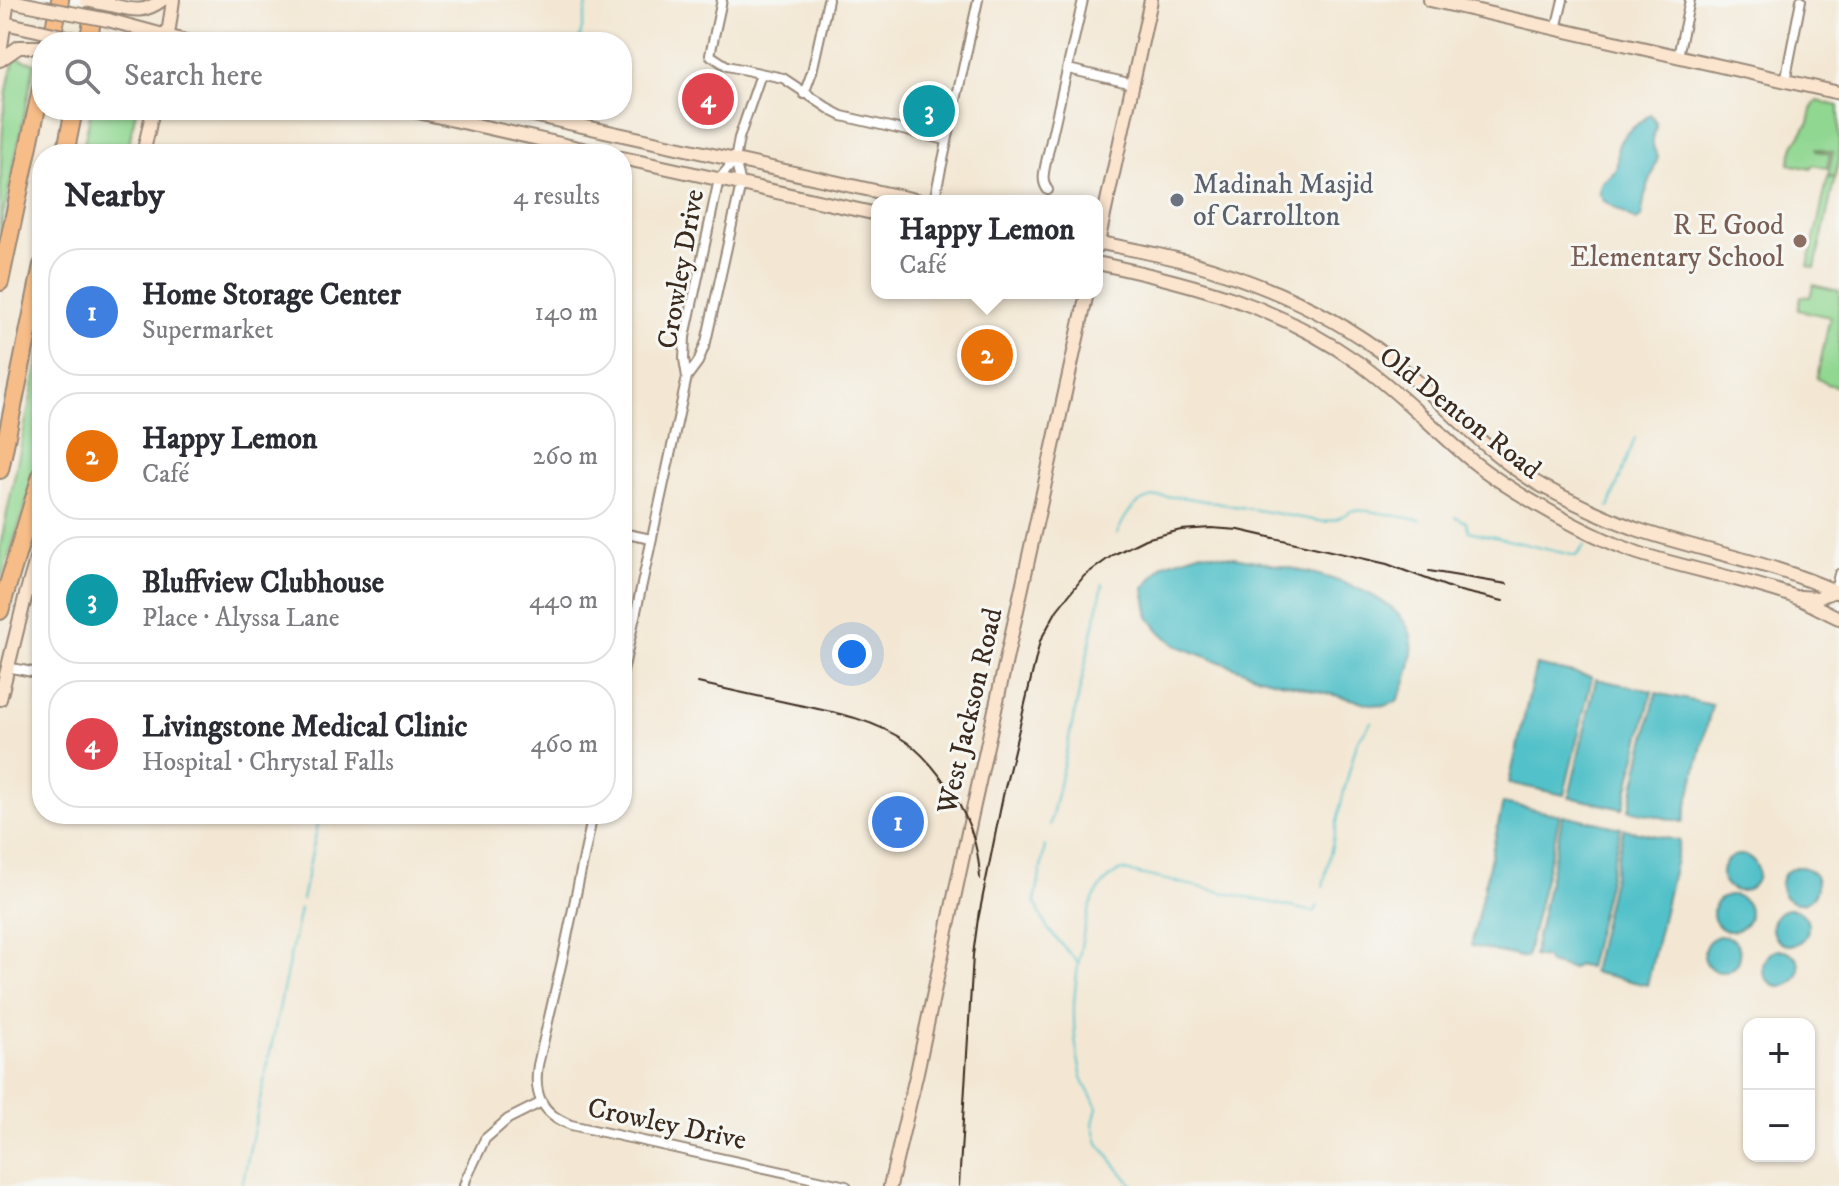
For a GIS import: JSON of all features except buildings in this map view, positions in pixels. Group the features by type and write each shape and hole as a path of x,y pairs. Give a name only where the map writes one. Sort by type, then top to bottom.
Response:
{"highway":[{"path":"92,32 104,2"},
{"path":"45,32 52,4"},
{"path":"0,282 34,120"},
{"path":"67,144 72,120"},
{"path":"0,470 32,314"},
{"path":"0,611 32,505"}],"main road":[{"path":"0,53 7,0 52,4 146,32"},
{"path":"86,0 137,10 149,9 162,0"},
{"path":"169,32 173,0"},
{"path":"1103,217 1151,0"},
{"path":"1430,0 1839,93"},
{"path":"2,22 32,37"},
{"path":"0,60 19,47 32,44"},
{"path":"145,144 151,120"},
{"path":"474,120 567,144"},
{"path":"555,120 893,195"},
{"path":"632,160 871,213"},
{"name":"Old Denton Road","path":"1103,245 1174,258 1220,271 1295,301 1344,327 1393,361 1508,463 1540,484 1600,515 1666,538 1762,563 1837,592"},
{"name":"Old Denton Road","path":"1103,264 1202,287 1294,324 1360,364 1492,476 1540,506 1602,538 1677,565 1793,596 1839,618"},
{"name":"West Jackson Road","path":"890,1186 1086,299"},
{"path":"1466,455 1480,440"},
{"path":"0,699 32,576"},
{"path":"1793,596 1817,598 1837,592"}],"street":[{"path":"722,0 710,55 718,62 783,78 842,116 946,140"},
{"path":"804,94 828,0"},
{"path":"935,195 978,0"},
{"path":"1048,190 1043,179 1046,162 1083,0"},
{"path":"1556,29 1563,0"},
{"path":"1678,56 1690,0"},
{"path":"1785,82 1801,0"},
{"path":"1068,69 1133,84"},
{"path":"735,160 739,138 761,74"},
{"name":"Crowley Drive","path":"632,629 687,377 685,337 719,179 735,160"},
{"name":"Crowley Drive","path":"687,377 698,362 706,342 741,184 735,160"},
{"path":"632,535 651,539"},
{"path":"1837,592 1839,574"},
{"path":"7,667 32,672"},
{"path":"464,1186 485,1139 508,1119 542,1102 537,1091 538,1065 591,824"},
{"name":"Crowley Drive","path":"542,1102 556,1120 571,1125 846,1186"}],"green space":[{"path":"16,58 32,62 32,77 0,232 4,116"},
{"path":"1817,101 1839,106 1839,160 1835,177 1828,175 1833,152 1816,149 1830,154 1827,168 1813,165 1811,169 1789,164 1794,146 1809,122"},
{"path":"89,120 134,120 129,144 84,144"},
{"path":"1828,177 1835,178 1815,268 1808,266"},
{"path":"1813,285 1839,291 1839,387 1817,378 1830,317 1798,310 1801,296 1810,297"},
{"path":"32,391 32,486 0,583 0,547"}],"water":[{"path":"1650,114 1656,123 1653,144 1658,157 1641,218 1636,221 1603,200 1599,192 1603,182 1616,169 1620,142"},
{"path":"1202,552 1316,574 1374,596 1395,612 1409,630 1412,647 1408,676 1397,701 1385,706 1371,704 1260,677 1175,645 1149,617 1144,588 1164,564"},
{"path":"1536,665 1592,677 1564,795 1509,783"},
{"path":"1596,679 1652,691 1623,809 1569,797"},
{"path":"1656,693 1712,705 1683,822 1629,810"},
{"path":"1503,803 1560,815 1526,958 1471,946"},
{"path":"1563,815 1621,828 1588,968 1577,965 1572,969 1533,956"},
{"path":"1624,829 1680,841 1647,985 1592,972"},
{"path":"1740,855 1753,860 1758,873 1753,886 1740,891 1727,886 1722,873 1727,860"},
{"path":"1799,867 1812,872 1817,885 1812,898 1799,903 1786,898 1781,885 1786,872"},
{"path":"1731,895 1744,900 1749,913 1744,926 1731,931 1718,926 1713,913 1718,900"},
{"path":"1790,909 1803,914 1808,927 1803,940 1790,945 1777,940 1772,927 1777,914"},
{"path":"1722,936 1735,941 1740,954 1735,967 1722,972 1709,967 1704,954 1709,941"},
{"path":"1781,950 1794,955 1799,968 1794,981 1781,986 1768,981 1763,968 1768,955"}],"waterway":[{"path":"581,32 588,0"},
{"path":"1609,507 1635,438"},
{"path":"1117,534 1136,504 1163,496 1325,522 1353,510 1420,520"},
{"path":"1456,517 1466,522 1469,531 1576,556 1585,545"},
{"path":"1050,825 1103,584"},
{"path":"1323,887 1357,742 1372,721"},
{"path":"302,900 318,824"},
{"path":"1045,846 1035,902 1047,928 1079,964"},
{"path":"1133,1186 1098,1143 1093,1124 1097,1107 1079,1066 1074,1007 1080,955 1097,892 1121,870 1313,912 1318,906"},
{"path":"242,1186 300,909"}],"railway":[{"path":"978,920 1003,796 1040,641 1057,610 1084,576 1113,555 1145,539 1181,530 1239,530 1387,564 1456,590 1503,601"},
{"path":"1429,571 1507,584"},
{"path":"698,683 853,718 881,728 908,743 933,767 960,805 974,840 980,879"},
{"path":"959,1186 973,955 979,911"}],"place":[{"name":"Livingstone Medical Clinic","path":"708,99"},
{"name":"Bluffview Clubhouse","path":"929,111"},
{"name":"Madinah Masjid of Carrollton","path":"1177,200"},
{"name":"R E Good Elementary School","path":"1800,241"},
{"name":"Happy Lemon","path":"987,355"},
{"name":"Home Storage Center","path":"898,822"}]}
